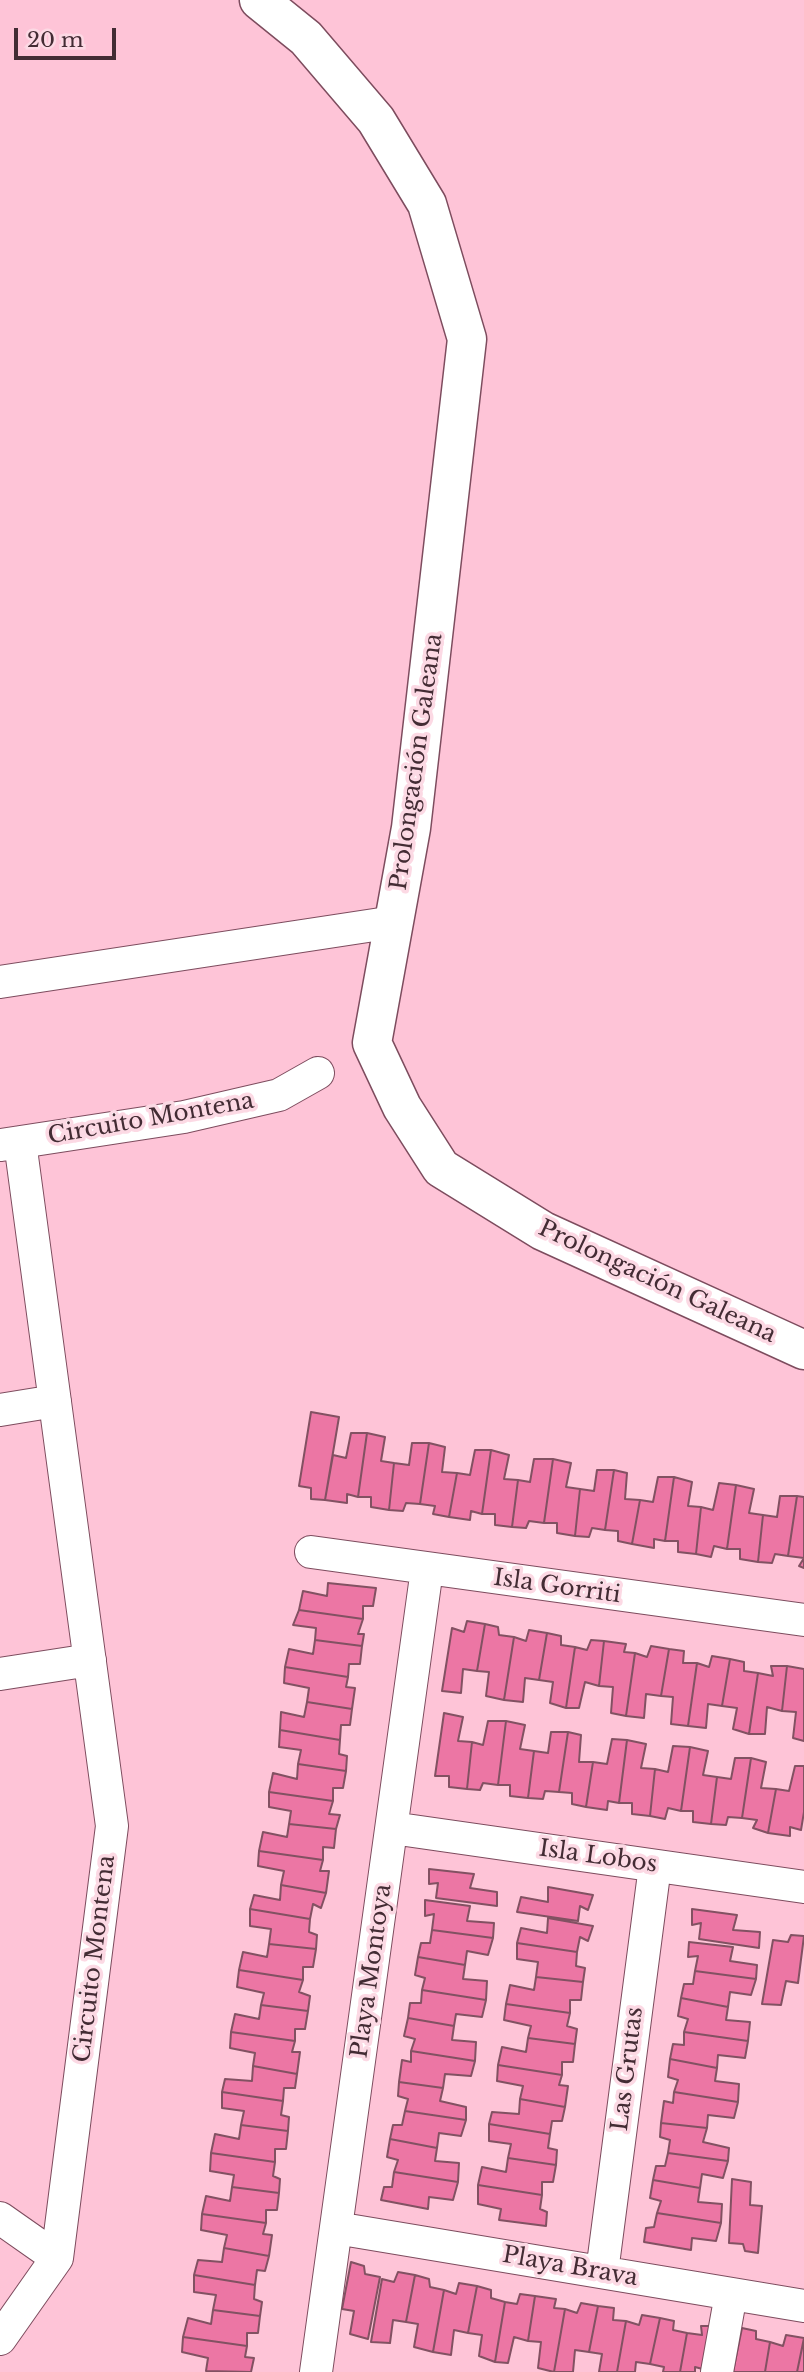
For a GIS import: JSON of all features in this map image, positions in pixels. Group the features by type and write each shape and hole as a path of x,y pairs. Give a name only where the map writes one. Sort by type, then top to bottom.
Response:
{"street":[{"name":"Prolongación Galeana","path":"259,0 306,38 376,120 427,204 467,339 411,828 372,1043 402,1107 441,1168 543,1231 804,1350"},
{"path":"0,982 394,922"},
{"name":"Circuito Montena","path":"0,2339 57,2258 112,1826 55,1401 10,1143 198,1114 279,1095 318,1073"},
{"path":"0,1409 55,1401"},
{"name":"Isla Gorriti","path":"310,1552 804,1620"},
{"name":"Playa Montoya","path":"317,2372 427,1569"},
{"path":"0,1674 90,1660"},
{"name":"Isla Lobos","path":"392,1828 804,1887"},
{"name":"Las Grutas","path":"602,2272 655,1866"},
{"path":"0,2218 57,2258"},
{"name":"Playa Brava","path":"336,2228 804,2306"},
{"path":"718,2372 731,2294"}],"building":[{"path":"311,1412 339,1417 325,1500 311,1499 311,1488 299,1486"},
{"path":"351,1433 367,1433 358,1497 347,1494 347,1503 325,1500 333,1455 346,1458"},
{"path":"367,1433 385,1437 381,1461 394,1463 389,1510 371,1507 371,1497 358,1497"},
{"path":"412,1443 429,1443 420,1504 406,1503 403,1511 389,1510 394,1463 409,1465"},
{"path":"429,1443 445,1447 442,1472 457,1473 449,1517 433,1514 435,1506 420,1504"},
{"path":"475,1450 491,1450 482,1514 471,1511 470,1520 449,1517 457,1473 470,1475"},
{"path":"491,1450 509,1455 504,1479 518,1480 512,1527 495,1525 495,1514 482,1514"},
{"path":"534,1459 553,1459 544,1523 529,1521 526,1528 512,1527 518,1480 530,1482"},
{"path":"553,1459 571,1463 566,1487 580,1489 575,1536 557,1533 557,1523 544,1523"},
{"path":"597,1470 614,1470 605,1530 592,1528 589,1537 575,1536 580,1489 594,1491"},
{"path":"614,1470 627,1473 625,1499 640,1500 632,1544 618,1541 618,1531 605,1530"},
{"path":"658,1477 674,1477 665,1541 654,1539 654,1548 632,1544 640,1500 653,1502"},
{"path":"674,1477 692,1482 688,1506 701,1507 696,1554 678,1552 678,1541 665,1541"},
{"path":"719,1483 736,1485 727,1549 714,1546 711,1557 696,1554 701,1507 713,1510"},
{"path":"736,1485 754,1489 749,1513 763,1515 758,1562 740,1559 740,1549 727,1549"},
{"path":"780,1496 797,1496 788,1556 775,1554 772,1563 758,1562 763,1515 777,1517"},
{"path":"797,1496 804,1497 804,1558 788,1556"},
{"path":"328,1583 376,1588 373,1606 363,1606 363,1619 299,1610 303,1591 327,1596"},
{"path":"299,1610 363,1619 358,1634 364,1634 362,1646 315,1640 316,1628 293,1625"},
{"path":"467,1621 485,1624 477,1671 463,1669 461,1693 442,1691 452,1628 464,1632"},
{"path":"485,1624 498,1627 499,1635 514,1637 504,1700 486,1696 489,1672 477,1671"},
{"path":"529,1630 547,1633 539,1680 525,1678 523,1702 504,1700 514,1637 526,1641"},
{"path":"547,1633 561,1636 561,1645 575,1647 566,1708 550,1703 553,1682 539,1680"},
{"path":"315,1640 362,1646 360,1664 349,1664 348,1677 285,1667 289,1649 313,1654"},
{"path":"591,1640 604,1641 599,1686 585,1682 579,1708 566,1708 575,1647 587,1650"},
{"path":"604,1641 626,1644 624,1652 635,1653 626,1716 611,1713 613,1687 599,1686"},
{"path":"651,1646 669,1649 661,1696 646,1694 644,1718 626,1716 635,1653 647,1657"},
{"path":"669,1649 684,1651 683,1663 697,1663 688,1726 671,1724 673,1697 661,1696"},
{"path":"712,1656 730,1659 722,1706 708,1704 706,1728 688,1726 697,1663 709,1667"},
{"path":"730,1659 744,1662 744,1671 758,1673 749,1734 733,1729 737,1708 722,1706"},
{"path":"771,1666 787,1666 782,1711 767,1707 765,1734 749,1734 758,1673 773,1676"},
{"path":"787,1666 804,1669 804,1741 793,1738 796,1712 782,1711"},
{"path":"285,1667 348,1677 346,1687 355,1688 352,1709 307,1702 309,1688 284,1683"},
{"path":"307,1702 352,1709 350,1725 341,1725 340,1740 280,1730 281,1712 304,1717"},
{"path":"444,1713 463,1717 458,1741 472,1742 467,1789 449,1787 449,1776 435,1776"},
{"path":"488,1721 506,1721 498,1785 483,1783 480,1790 467,1789 472,1742 483,1745"},
{"path":"506,1721 525,1725 520,1749 534,1751 528,1798 510,1796 510,1785 498,1785"},
{"path":"280,1730 340,1740 339,1754 347,1756 346,1771 298,1764 301,1750 279,1747"},
{"path":"551,1732 568,1732 559,1792 545,1791 543,1799 528,1798 534,1751 548,1753"},
{"path":"568,1732 581,1735 579,1762 593,1762 586,1807 572,1804 572,1793 559,1792"},
{"path":"612,1739 627,1740 619,1803 608,1801 607,1810 586,1807 593,1762 607,1764"},
{"path":"627,1740 646,1744 641,1768 655,1769 650,1816 632,1814 632,1803 619,1803"},
{"path":"673,1746 690,1747 681,1811 668,1808 665,1819 650,1816 655,1769 668,1772"},
{"path":"690,1747 708,1751 703,1775 717,1777 711,1824 693,1822 693,1811 681,1811"},
{"path":"735,1758 751,1758 742,1818 728,1817 726,1825 711,1824 717,1777 731,1779"},
{"path":"751,1758 766,1762 761,1788 776,1789 768,1833 753,1828 757,1820 742,1818"},
{"path":"298,1764 346,1771 343,1788 333,1788 333,1801 269,1792 273,1773 297,1779"},
{"path":"795,1766 804,1766 804,1812 801,1830 790,1827 790,1836 768,1833 776,1789 789,1791"},
{"path":"269,1792 333,1801 329,1814 340,1815 336,1829 289,1824 291,1811 269,1807"},
{"path":"289,1824 336,1829 334,1848 323,1847 323,1860 259,1851 263,1832 287,1837"},
{"path":"259,1851 323,1860 320,1871 329,1871 326,1893 281,1885 284,1871 258,1866"},
{"path":"429,1869 474,1874 470,1888 497,1892 497,1906 436,1898 438,1883 429,1884"},
{"path":"281,1885 326,1893 321,1908 313,1904 310,1919 250,1909 254,1895 280,1900"},
{"path":"548,1887 593,1895 588,1910 580,1906 578,1921 517,1912 521,1897 548,1902"},
{"path":"425,1900 470,1906 467,1921 494,1923 493,1938 432,1930 434,1914 425,1916"},
{"path":"250,1909 310,1919 309,1932 317,1935 316,1949 269,1944 271,1929 250,1926"},
{"path":"692,1909 737,1915 733,1930 760,1932 759,1948 699,1939 701,1923 692,1925"},
{"path":"548,1918 593,1926 588,1941 580,1937 577,1952 517,1943 521,1928 547,1933"},
{"path":"432,1930 493,1938 488,1955 467,1951 465,1965 418,1957 421,1943 430,1943"},
{"path":"791,1935 804,1936 798,1983 786,1981 781,2005 762,2004 773,1940 788,1942"},
{"path":"689,1942 733,1947 730,1961 757,1965 756,1979 695,1971 698,1956 688,1957"},
{"path":"517,1943 577,1952 576,1966 585,1968 583,1982 536,1977 538,1962 517,1959"},
{"path":"269,1944 316,1949 313,1967 303,1967 303,1980 239,1970 243,1952 267,1957"},
{"path":"418,1957 465,1965 463,1979 487,1981 486,2000 422,1990 425,1978 415,1975"},
{"path":"239,1970 303,1980 299,1992 310,1996 308,2011 261,2005 264,1993 237,1987"},
{"path":"695,1971 756,1979 751,1995 730,1992 728,2007 681,1998 684,1984 693,1984"},
{"path":"536,1977 583,1982 581,2000 570,2000 570,2013 506,2004 510,1985 534,1990"},
{"path":"422,1990 486,2000 482,2017 456,2014 454,2026 408,2018 410,2003 421,2003"},
{"path":"681,1998 728,2007 726,2020 750,2022 748,2041 684,2032 688,2019 678,2016"},
{"path":"506,2004 570,2013 567,2026 577,2029 575,2044 528,2038 531,2026 504,2020"},
{"path":"261,2005 308,2011 305,2029 295,2029 295,2041 231,2032 235,2014 259,2019"},
{"path":"408,2018 454,2026 452,2040 476,2042 475,2061 411,2051 415,2039 404,2036"},
{"path":"231,2032 295,2041 292,2052 300,2052 297,2074 253,2066 255,2053 230,2048"},
{"path":"684,2032 748,2041 745,2058 718,2055 717,2068 670,2059 673,2044 684,2045"},
{"path":"528,2038 575,2044 573,2062 562,2062 562,2075 498,2065 502,2047 526,2052"},
{"path":"411,2051 475,2061 471,2076 445,2074 443,2088 399,2082 402,2060 411,2062"},
{"path":"670,2059 717,2068 715,2081 739,2084 738,2102 674,2092 678,2080 668,2077"},
{"path":"498,2065 562,2075 559,2085 568,2086 565,2107 520,2099 523,2086 497,2081"},
{"path":"253,2066 297,2074 295,2088 284,2088 283,2101 222,2092 225,2079 252,2081"},
{"path":"399,2082 443,2088 440,2101 466,2107 466,2120 405,2111 408,2099 398,2096"},
{"path":"222,2092 283,2101 281,2115 289,2117 288,2131 241,2125 244,2111 222,2108"},
{"path":"674,2092 738,2102 734,2118 708,2115 707,2128 661,2123 664,2101 673,2103"},
{"path":"520,2099 565,2107 562,2121 552,2121 550,2134 489,2124 492,2112 519,2114"},
{"path":"405,2111 466,2120 461,2136 439,2133 437,2148 390,2139 393,2125 402,2125"},
{"path":"661,2123 707,2128 703,2142 729,2148 728,2161 668,2153 670,2140 660,2137"},
{"path":"489,2124 550,2134 548,2148 557,2150 556,2165 508,2158 511,2144 489,2141"},
{"path":"241,2125 288,2131 286,2149 275,2149 275,2162 211,2153 215,2134 239,2139"},
{"path":"390,2139 437,2148 435,2161 459,2163 458,2182 394,2172 398,2160 387,2157"},
{"path":"211,2153 275,2162 273,2176 280,2179 279,2193 232,2187 234,2175 210,2171"},
{"path":"668,2153 728,2161 723,2178 702,2174 700,2188 653,2180 656,2166 665,2166"},
{"path":"508,2158 556,2165 553,2182 542,2182 542,2195 478,2185 482,2167 506,2172"},
{"path":"394,2172 458,2182 453,2200 429,2197 428,2209 381,2200 384,2187 392,2187"},
{"path":"732,2179 751,2182 750,2205 762,2206 758,2253 745,2251 743,2244 729,2243"},
{"path":"653,2180 700,2188 698,2202 722,2204 721,2223 657,2213 661,2201 650,2198"},
{"path":"478,2185 542,2195 540,2209 547,2212 546,2226 499,2220 501,2209 478,2204"},
{"path":"232,2187 279,2193 277,2210 266,2210 266,2223 202,2214 206,2196 230,2201"},
{"path":"657,2213 721,2223 716,2241 692,2238 691,2250 644,2242 646,2228 654,2227"},
{"path":"202,2214 266,2223 263,2234 272,2235 269,2256 224,2248 227,2235 201,2230"},
{"path":"224,2248 269,2256 265,2271 257,2270 255,2285 194,2275 198,2260 222,2262"},
{"path":"351,2262 364,2266 365,2274 380,2277 368,2339 350,2334 354,2311 342,2309"},
{"path":"398,2272 415,2275 406,2322 393,2320 390,2343 371,2342 382,2279 394,2282"},
{"path":"194,2275 255,2285 254,2299 262,2302 260,2316 213,2310 216,2295 194,2292"},
{"path":"415,2275 429,2279 430,2287 444,2290 433,2352 414,2347 418,2324 406,2322"},
{"path":"459,2283 477,2286 468,2333 454,2330 451,2355 433,2352 444,2290 456,2294"},
{"path":"477,2286 491,2290 491,2298 505,2302 495,2362 479,2356 482,2335 468,2333"},
{"path":"520,2294 535,2296 528,2341 514,2337 508,2363 495,2362 505,2302 517,2304"},
{"path":"535,2296 556,2299 554,2308 565,2309 554,2372 538,2368 541,2342 528,2341"},
{"path":"581,2303 598,2306 589,2352 575,2350 573,2372 554,2372 565,2309 577,2313"},
{"path":"598,2306 614,2308 613,2320 626,2321 617,2372 599,2372 602,2354 589,2352"},
{"path":"213,2310 260,2316 258,2333 247,2333 247,2346 183,2337 188,2318 211,2324"},
{"path":"642,2315 660,2318 650,2364 636,2362 635,2372 617,2372 626,2321 639,2325"},
{"path":"660,2318 674,2321 673,2330 687,2333 680,2372 663,2372 664,2367 650,2364"},
{"path":"701,2326 717,2326 710,2371 695,2367 695,2372 680,2372 687,2333 702,2335"},
{"path":"742,2328 756,2331 756,2339 770,2342 765,2372 733,2372"},
{"path":"786,2335 804,2338 797,2372 765,2372 770,2342 783,2346"},
{"path":"183,2337 247,2346 245,2357 254,2358 251,2372 206,2371 208,2358 182,2352"},
{"path":"804,2339 804,2372 797,2372"}]}
